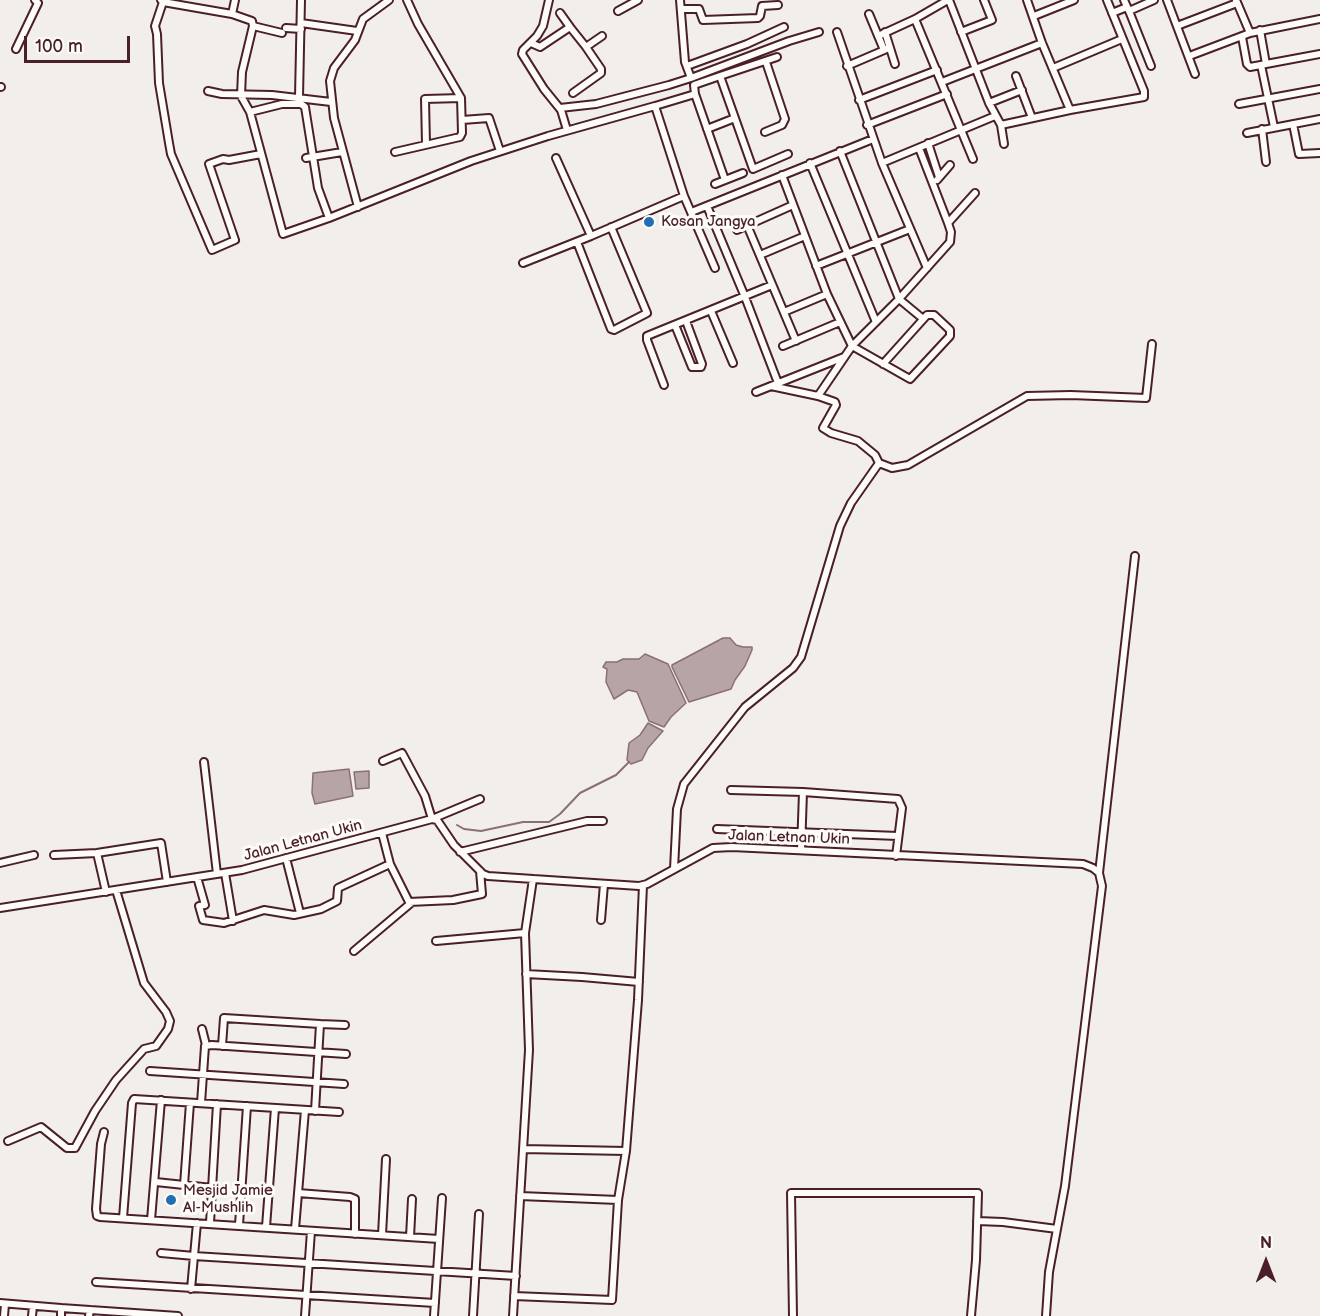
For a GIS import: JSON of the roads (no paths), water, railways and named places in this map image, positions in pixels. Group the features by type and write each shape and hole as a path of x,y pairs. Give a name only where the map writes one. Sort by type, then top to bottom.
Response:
{"street":[{"path":"16,49 38,3 36,0"},
{"path":"232,14 235,0"},
{"path":"299,97 300,0"},
{"path":"358,207 334,118 330,88 332,75 355,40 365,16 389,0"},
{"path":"395,152 461,136 461,98 418,24 407,0"},
{"path":"549,0 543,26 523,50 522,56 560,108 567,130"},
{"path":"618,11 638,0"},
{"path":"680,0 687,66 691,78"},
{"path":"878,36 949,0 989,103 1001,126 1004,144"},
{"path":"961,32 992,20 984,0"},
{"path":"1027,0 1070,110"},
{"path":"1034,16 1074,0"},
{"path":"1001,126 1070,110 1144,97 1144,91 1107,0"},
{"path":"1112,13 1127,6 1154,0"},
{"path":"1167,0 1195,74"},
{"path":"261,153 229,160 223,159 209,164 235,240 212,250 171,154 159,83 155,26 162,1 232,14 251,20 253,27 245,57 241,96 250,112 283,234 358,207 471,160 695,94"},
{"path":"1177,26 1236,2 1250,33"},
{"path":"681,9 699,9 703,20 758,18 762,6 778,5"},
{"path":"1127,6 1151,66"},
{"path":"560,13 586,46 602,72 573,93"},
{"path":"869,14 878,36 895,64"},
{"path":"915,19 973,159"},
{"path":"1192,55 1260,30 1320,19"},
{"path":"253,27 284,31 301,26 357,31"},
{"path":"531,43 540,47 570,27"},
{"path":"687,66 784,27"},
{"path":"1260,30 1268,99 1274,127"},
{"path":"560,108 596,104 669,86 819,32"},
{"path":"837,32 867,125 927,268"},
{"path":"885,32 887,49"},
{"path":"586,46 602,36"},
{"path":"1242,37 1247,64 1253,67 1320,54"},
{"path":"1053,68 1122,39"},
{"path":"942,82 1042,43"},
{"path":"847,66 887,49"},
{"path":"725,180 695,94 694,85 777,57"},
{"path":"765,62 785,118 782,125 765,132"},
{"path":"859,100 937,70"},
{"path":"720,76 753,169 788,154"},
{"path":"1016,76 1032,118"},
{"path":"1239,105 1320,89"},
{"path":"989,103 1022,90"},
{"path":"208,91 241,96 299,97 332,104"},
{"path":"867,125 947,94"},
{"path":"426,144 425,99 461,98"},
{"path":"250,112 282,104 303,105 306,110 318,188 329,218"},
{"path":"655,106 684,196 715,268"},
{"path":"882,163 995,116"},
{"path":"462,120 489,118 500,151"},
{"path":"707,129 735,118"},
{"path":"1247,132 1320,119"},
{"path":"1293,124 1299,154 1320,153"},
{"path":"1262,129 1266,162"},
{"path":"694,211 873,139"},
{"path":"928,143 939,177"},
{"path":"818,396 852,346 899,299 950,242 951,232 919,148"},
{"path":"840,151 899,299 922,318"},
{"path":"306,158 342,152"},
{"path":"556,158 591,236"},
{"path":"810,163 876,322"},
{"path":"933,185 950,165"},
{"path":"715,184 743,173"},
{"path":"782,174 816,267 852,346 908,378 912,378 950,336 950,330 934,315 929,314 922,318 883,363"},
{"path":"948,223 975,193"},
{"path":"523,262 577,242 684,196"},
{"path":"736,230 794,205"},
{"path":"706,206 745,297 774,385"},
{"path":"747,225 796,341"},
{"path":"577,242 611,329 614,330 647,313 611,227"},
{"path":"816,267 910,229"},
{"path":"760,255 805,236"},
{"path":"664,385 647,338 649,335 772,285"},
{"path":"784,312 827,294"},
{"path":"711,311 733,363"},
{"path":"675,325 692,367 701,367 702,364 686,321"},
{"path":"783,346 840,322"},
{"path":"774,385 818,396 836,404 823,428 831,433 858,441 865,445 879,463 895,468 908,465 1028,396 1146,398 1152,344"},
{"path":"756,392 844,357"},
{"path":"674,869 677,809 684,784 745,706 797,663 804,651 840,526 851,503 879,463"},
{"path":"1046,1316 1049,1272 1065,1186 1102,886 1099,873 1135,556"},
{"path":"354,951 411,903 453,900 482,894 480,871 460,852 437,820 432,819 425,796 402,753 383,761"},
{"path":"204,762 217,874"},
{"path":"731,790 803,792 898,799 902,808 896,856"},
{"path":"801,849 803,792"},
{"name":"Jalan Letnan Ukin","path":"0,908 225,873 432,819 480,799"},
{"path":"460,852 587,822 603,821"},
{"path":"717,829 898,836"},
{"path":"382,833 390,864 411,903"},
{"path":"54,855 97,853 161,843 167,882"},
{"name":"Jalan Letnan Ukin","path":"480,871 488,876 643,885 716,847 801,849 896,856 1083,864 1099,873"},
{"path":"97,853 105,892"},
{"path":"0,863 34,855"},
{"path":"286,858 300,913"},
{"path":"197,877 204,905 199,906 203,920 224,923 264,910 282,914 328,907 338,899 338,888 390,864"},
{"path":"225,873 233,921"},
{"path":"513,1316 529,1050 525,933 533,879"},
{"path":"601,921 603,884"},
{"path":"514,1296 612,1300 618,1200 626,1151 639,982 643,885"},
{"path":"8,1141 41,1127 67,1148 75,1148 95,1112 132,1060 144,1049 155,1047 168,1029 170,1021 166,1012 144,983 116,890"},
{"path":"436,942 525,933"},
{"path":"526,974 582,976 639,982"},
{"path":"222,1046 224,1018 345,1025"},
{"path":"315,1111 320,1024"},
{"path":"201,1103 206,1045 202,1029"},
{"path":"205,1047 222,1046 346,1054"},
{"path":"150,1071 344,1084"},
{"path":"123,1218 132,1103 137,1099 339,1112"},
{"path":"151,1220 156,1182 161,1100"},
{"path":"184,1185 190,1102"},
{"path":"210,1223 217,1104"},
{"path":"238,1226 247,1106"},
{"path":"266,1227 275,1108"},
{"path":"296,1229 305,1110"},
{"path":"104,1132 101,1144 96,1213 100,1217 439,1239"},
{"path":"523,1149 626,1151"},
{"path":"382,1235 386,1159"},
{"path":"156,1182 212,1188"},
{"path":"298,1193 355,1199 355,1234"},
{"path":"793,1316 791,1193 978,1193 971,1316"},
{"path":"519,1196 618,1200"},
{"path":"434,1316 442,1198"},
{"path":"410,1237 412,1199"},
{"path":"472,1316 479,1214"},
{"path":"977,1221 1057,1229"},
{"path":"191,1289 197,1223"},
{"path":"305,1316 311,1231"},
{"path":"161,1253 516,1276"},
{"path":"96,1282 435,1303"},
{"path":"4,1316 3,1304 61,1308 89,1313 176,1316"},
{"path":"32,1316 33,1306"},
{"path":"61,1308 61,1316"}],"waterway":[{"path":"457,825 464,829 481,831 523,822 549,822 580,793 616,775 629,762"}],"place":[{"name":"Kosan Jangya","path":"649,222"},
{"name":"Mesjid Jamie Al-Mushlih","path":"171,1200"}]}
